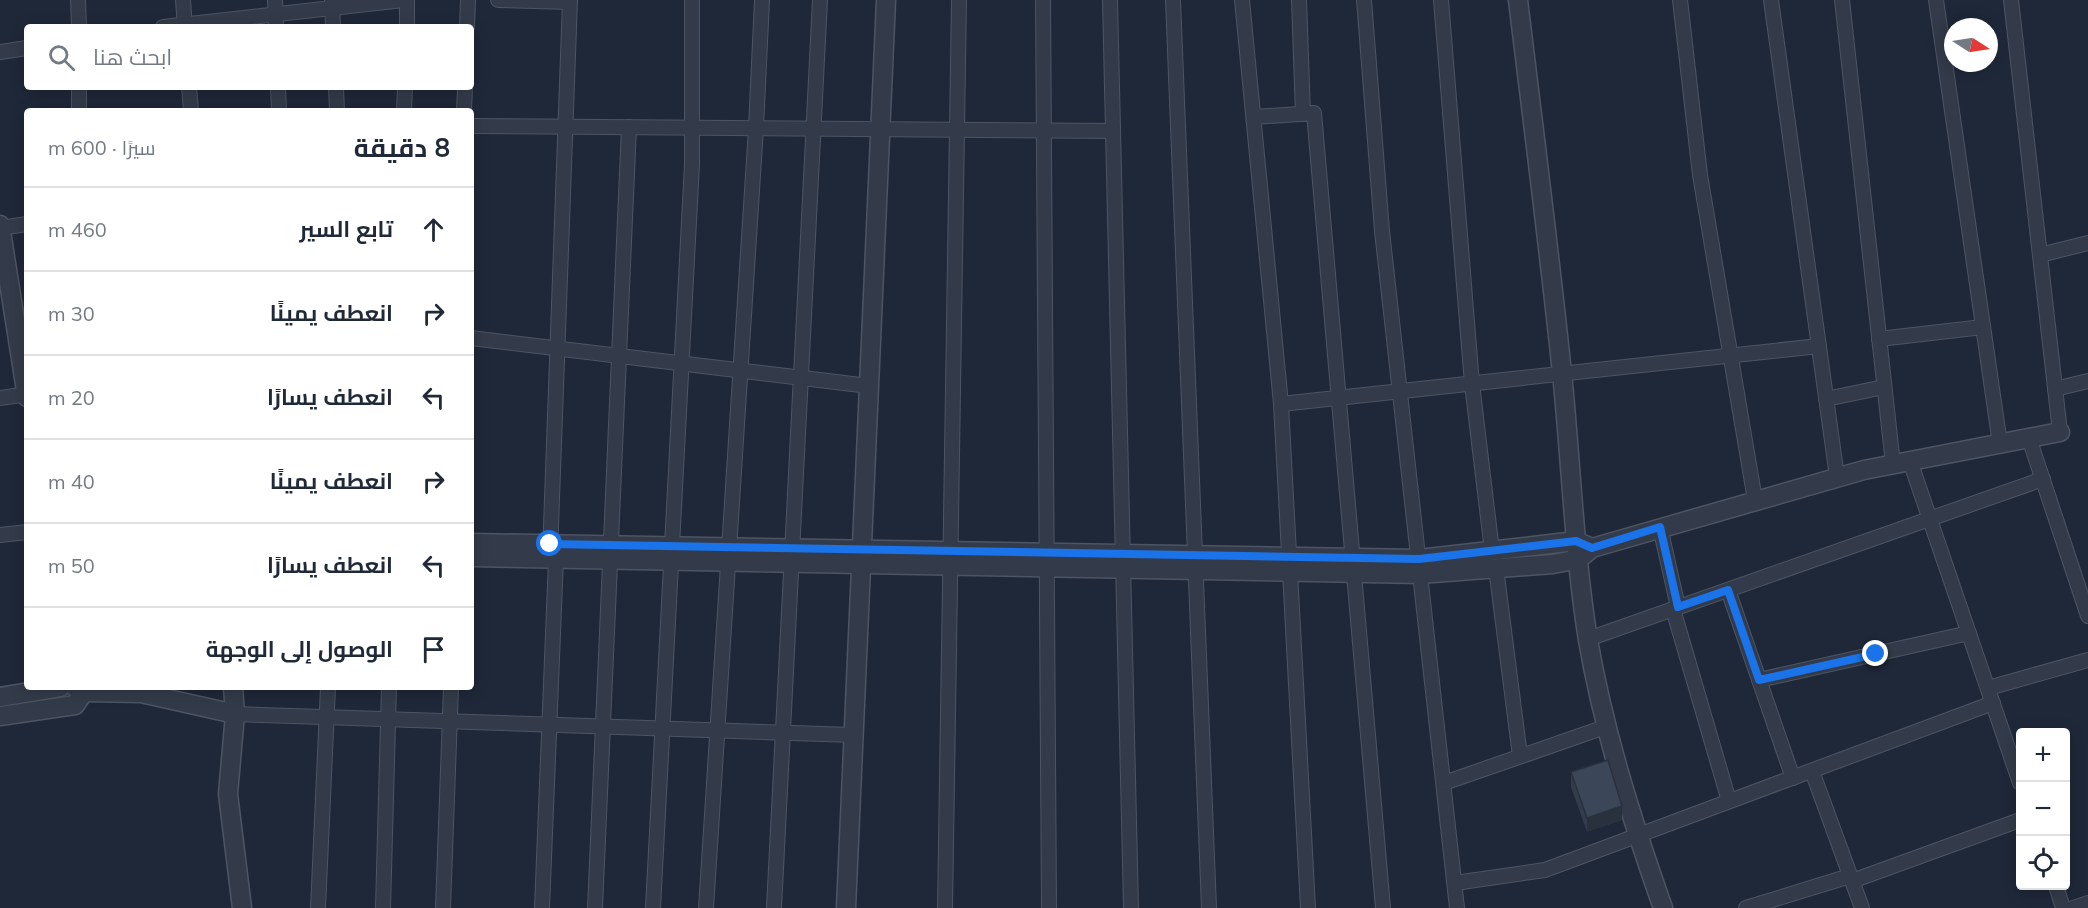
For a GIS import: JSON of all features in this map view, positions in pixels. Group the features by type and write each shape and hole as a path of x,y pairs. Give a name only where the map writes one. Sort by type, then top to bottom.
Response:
{"street":[{"path":"78,0 79,24"},
{"path":"183,0 184,24"},
{"path":"192,24 276,14 332,4 405,0 407,24"},
{"path":"467,24 468,0"},
{"path":"498,0 570,1 557,348 549,724 542,908"},
{"path":"653,908 692,164 692,0"},
{"path":"706,908 756,128 762,0"},
{"path":"774,908 820,0"},
{"path":"846,908 886,0"},
{"path":"945,908 959,0"},
{"path":"1043,0 1049,908"},
{"path":"1110,0 1131,908"},
{"path":"1173,0 1209,908"},
{"path":"1242,0 1281,404 1308,908"},
{"path":"1299,0 1303,114"},
{"path":"1364,0 1382,231 1457,908"},
{"path":"1441,0 1472,384 1520,756"},
{"path":"1518,0 1582,549 1588,639 1605,727 1637,836 1663,908"},
{"path":"1680,0 1700,175 1755,500"},
{"path":"1771,0 1837,477"},
{"path":"1842,0 1884,387 1901,462 1930,519 2020,782"},
{"path":"1936,0 2000,444"},
{"path":"474,557 611,553 1420,567 1494,560 1553,564 1582,549 1837,477 1901,462 2060,432 2011,0"},
{"path":"332,4 333,24"},
{"path":"0,52 24,48"},
{"path":"79,90 79,108"},
{"path":"189,90 191,108"},
{"path":"278,90 279,108"},
{"path":"336,90 337,108"},
{"path":"404,108 405,90"},
{"path":"464,108 465,90"},
{"path":"1254,117 1314,113 1383,908"},
{"path":"474,126 1113,130"},
{"path":"595,908 629,127"},
{"path":"24,224 0,227 24,377"},
{"path":"2040,255 2088,243"},
{"path":"1879,339 1983,327"},
{"path":"474,338 869,386"},
{"path":"1281,404 1819,346"},
{"path":"2055,389 2088,381"},
{"path":"1826,399 1884,387"},
{"path":"0,398 24,396"},
{"path":"2029,438 2088,616"},
{"path":"1588,639 2043,479"},
{"path":"1660,527 1676,608 1729,801"},
{"path":"0,535 24,532"},
{"path":"474,543 552,554"},
{"path":"1728,590 1793,778"},
{"path":"1759,680 1969,633"},
{"path":"1988,688 2088,660"},
{"path":"0,697 42,690"},
{"path":"0,716 76,693 140,690 235,714 854,735"},
{"path":"233,690 235,714 228,794 242,908"},
{"path":"318,908 328,690"},
{"path":"383,908 389,690"},
{"path":"443,908 451,690"},
{"path":"1455,883 1545,870 1993,703"},
{"path":"1444,783 1605,727"},
{"path":"1812,771 1862,908"},
{"path":"1746,908 1851,878 2016,821"},
{"path":"2058,890 2064,908"},
{"path":"2073,908 2088,903"}],"building":[{"path":"1608,760 1622,806 1587,818 1571,772"}],"route":[{"path":"550,544 1419,559 1576,541 1592,548 1660,527 1678,607 1728,590 1759,680 1876,654"}]}
